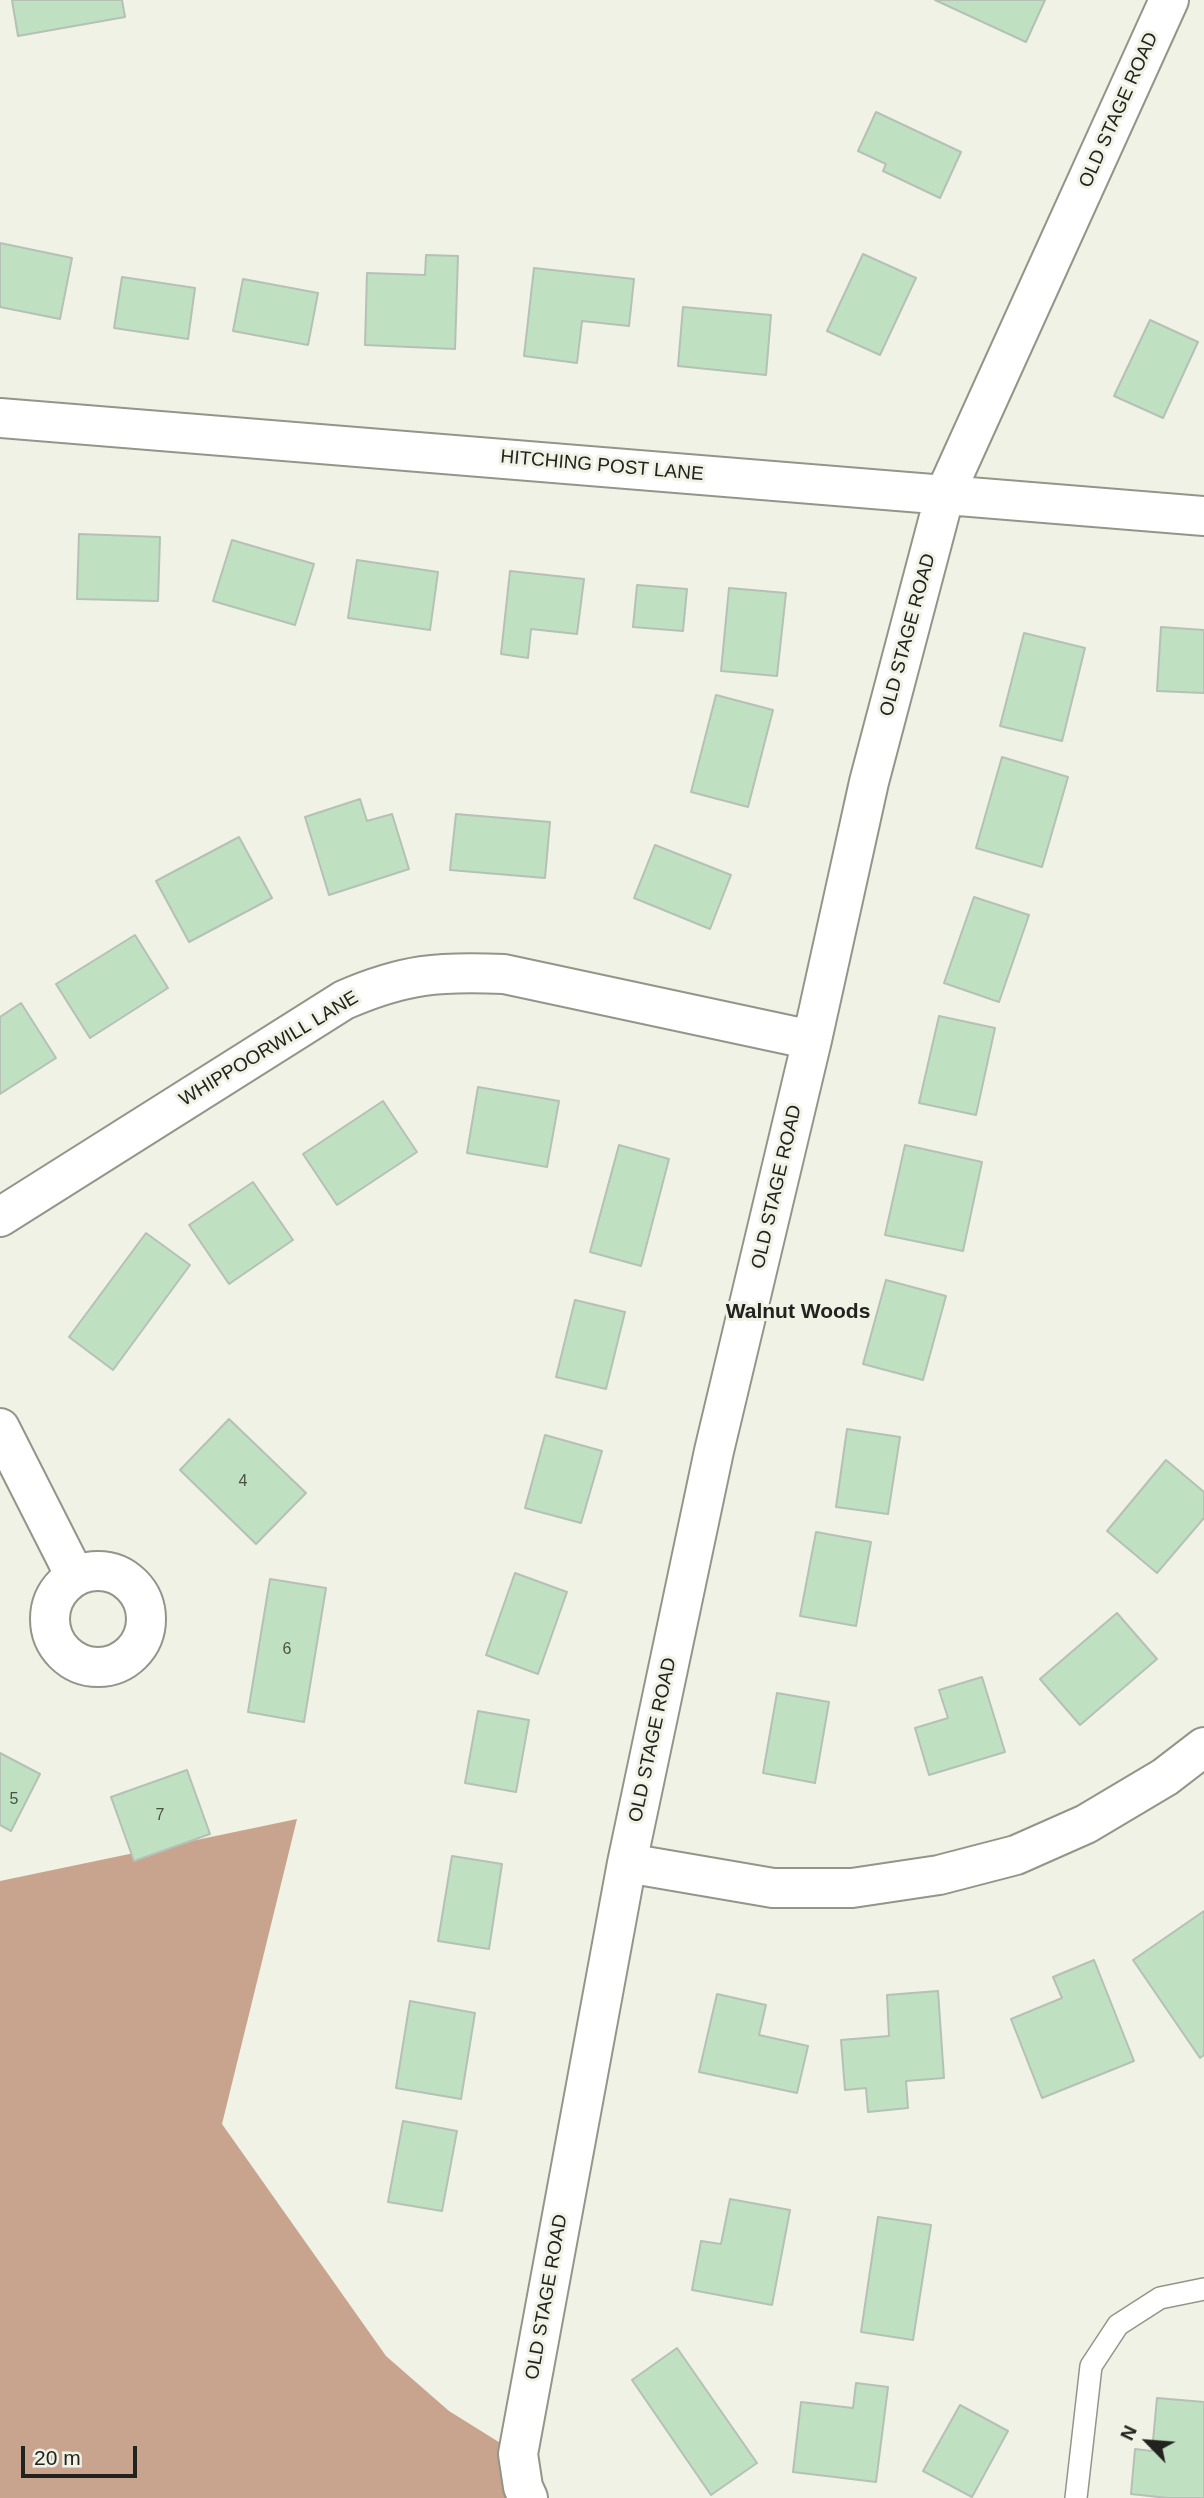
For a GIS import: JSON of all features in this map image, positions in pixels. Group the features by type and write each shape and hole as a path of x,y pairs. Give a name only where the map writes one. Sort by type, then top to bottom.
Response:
{"street":[{"name":"OLD STAGE ROAD","path":"528,2498 523,2487 518,2454 627,1863 714,1451 812,1040 869,782 945,494 1169,0"},
{"name":"HITCHING POST LANE","path":"0,418 1204,516"},
{"name":"WHIPPOORWILL LANE","path":"0,1217 344,1000 378,985 414,976 459,972 504,974 812,1040"},
{"path":"0,1428 75,1576"},
{"path":"627,1863 774,1888 852,1888 939,1875 1016,1855 1086,1824 1165,1777 1204,1747"}],"lane":[{"path":"1076,2498 1091,2366 1118,2325 1160,2298 1204,2289"}],"shaded area":[{"path":"297,1819 222,2124 386,2356 449,2411 518,2454 528,2498 0,2498 0,1881"}],"building":[{"path":"12,0 122,0 125,17 18,36"},
{"path":"935,0 1045,0 1026,42"},
{"path":"876,112 961,152 940,198 883,171 886,164 858,151"},
{"path":"0,243 72,258 60,319 0,307"},
{"path":"863,254 916,278 880,355 827,331"},
{"path":"426,255 458,256 455,349 365,345 367,273 425,275"},
{"path":"534,268 634,279 629,326 582,321 577,363 524,356"},
{"path":"122,277 195,288 188,339 114,328"},
{"path":"243,279 318,293 308,345 233,331"},
{"path":"683,307 771,315 766,375 678,366"},
{"path":"1150,320 1198,342 1163,418 1114,396"},
{"path":"79,534 160,537 158,601 77,599"},
{"path":"232,540 314,564 295,625 213,601"},
{"path":"357,560 438,572 430,630 348,618"},
{"path":"510,571 584,579 577,634 531,629 528,658 501,654"},
{"path":"637,585 687,589 683,631 633,627"},
{"path":"729,588 786,593 777,676 721,671"},
{"path":"1161,627 1204,630 1204,693 1157,691"},
{"path":"1024,633 1085,648 1062,741 1000,726"},
{"path":"716,695 773,710 748,807 691,792"},
{"path":"1002,757 1068,777 1042,867 976,848"},
{"path":"360,799 367,821 392,814 409,869 329,895 305,817"},
{"path":"456,814 550,822 545,878 450,870"},
{"path":"239,837 272,898 189,942 156,881"},
{"path":"655,845 731,875 710,929 634,898"},
{"path":"974,897 1029,915 999,1002 944,983"},
{"path":"135,935 168,988 90,1038 56,984"},
{"path":"21,1003 56,1058 0,1094 0,1017"},
{"path":"939,1016 995,1028 976,1115 919,1103"},
{"path":"478,1087 559,1101 547,1167 467,1153"},
{"path":"383,1101 417,1152 337,1205 303,1154"},
{"path":"619,1145 669,1159 641,1266 590,1252"},
{"path":"905,1145 982,1162 963,1251 885,1235"},
{"path":"253,1182 293,1240 229,1284 189,1225"},
{"path":"146,1233 190,1265 113,1370 69,1337"},
{"path":"886,1280 946,1296 923,1380 863,1364"},
{"path":"575,1300 625,1312 606,1389 556,1377"},
{"path":"229,1419 306,1493 256,1544 180,1470"},
{"path":"847,1429 900,1437 888,1514 836,1507"},
{"path":"545,1435 602,1451 581,1523 525,1508"},
{"path":"1166,1460 1204,1492 1204,1518 1157,1573 1107,1531"},
{"path":"816,1532 871,1542 856,1626 800,1616"},
{"path":"515,1573 567,1592 538,1674 486,1655"},
{"path":"270,1579 326,1588 304,1722 248,1712"},
{"path":"1117,1613 1157,1659 1080,1725 1040,1679"},
{"path":"982,1677 1005,1752 929,1775 915,1728 948,1718 939,1690"},
{"path":"777,1693 829,1702 815,1783 763,1773"},
{"path":"478,1711 529,1720 516,1792 465,1783"},
{"path":"0,1753 40,1774 11,1831 0,1825"},
{"path":"187,1770 210,1834 134,1861 111,1797"},
{"path":"452,1856 502,1864 489,1949 438,1941"},
{"path":"1204,1911 1204,2055 1200,2058 1133,1960"},
{"path":"1094,1960 1134,2061 1042,2098 1011,2019 1062,1998 1053,1977"},
{"path":"938,1991 944,2078 906,2081 908,2108 868,2112 866,2088 845,2090 841,2040 889,2036 887,1995"},
{"path":"717,1994 766,2005 759,2035 808,2046 797,2093 699,2072"},
{"path":"410,2001 475,2013 461,2099 396,2088"},
{"path":"403,2121 457,2131 442,2211 388,2202"},
{"path":"730,2199 790,2210 772,2305 692,2290 701,2241 721,2244"},
{"path":"878,2217 931,2225 913,2340 861,2332"},
{"path":"677,2348 757,2463 711,2495 632,2380"},
{"path":"856,2383 888,2387 876,2482 793,2472 801,2402 853,2408"},
{"path":"1157,2398 1204,2402 1204,2498 1131,2494 1135,2449 1152,2451"},
{"path":"960,2405 1008,2431 972,2497 923,2471"}],"district":[{"name":"Walnut Woods","path":"798,1312"}]}
